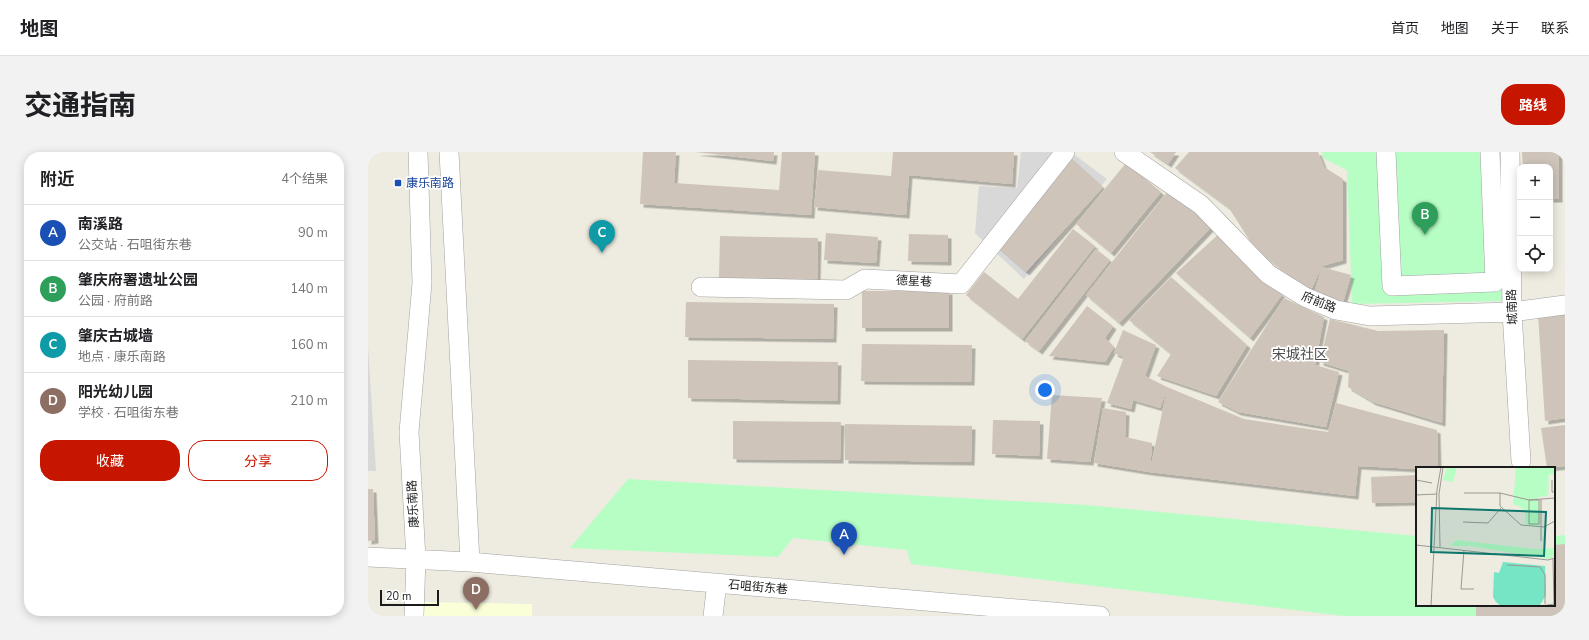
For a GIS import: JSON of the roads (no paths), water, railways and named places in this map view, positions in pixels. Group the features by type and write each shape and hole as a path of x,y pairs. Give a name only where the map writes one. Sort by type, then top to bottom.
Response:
{"street":[{"name":"康乐南路","path":"414,616 416,559 409,432 422,283 418,152"},
{"path":"448,152 470,562"},
{"name":"德星巷","path":"701,287 846,290 865,279 961,284 1065,152"},
{"name":"府前路","path":"1124,152 1201,204 1268,274 1305,298 1336,310 1370,316 1512,312 1565,305"},
{"path":"1386,152 1392,286 1495,282 1490,152"},
{"name":"城南路","path":"1510,152 1512,312 1521,461"},
{"name":"石咀街东巷","path":"368,557 470,562 1100,616"},
{"path":"713,616 716,583"}],"place":[{"name":"康乐南路","path":"398,183"},
{"name":"肇庆府署遗址公园","path":"1425,235"},
{"name":"肇庆古城墙","path":"602,253"},
{"name":"南溪路","path":"844,555"},
{"name":"阳光幼儿园","path":"476,610"}],"district":[{"name":"宋城社区","path":"1300,354"}]}
